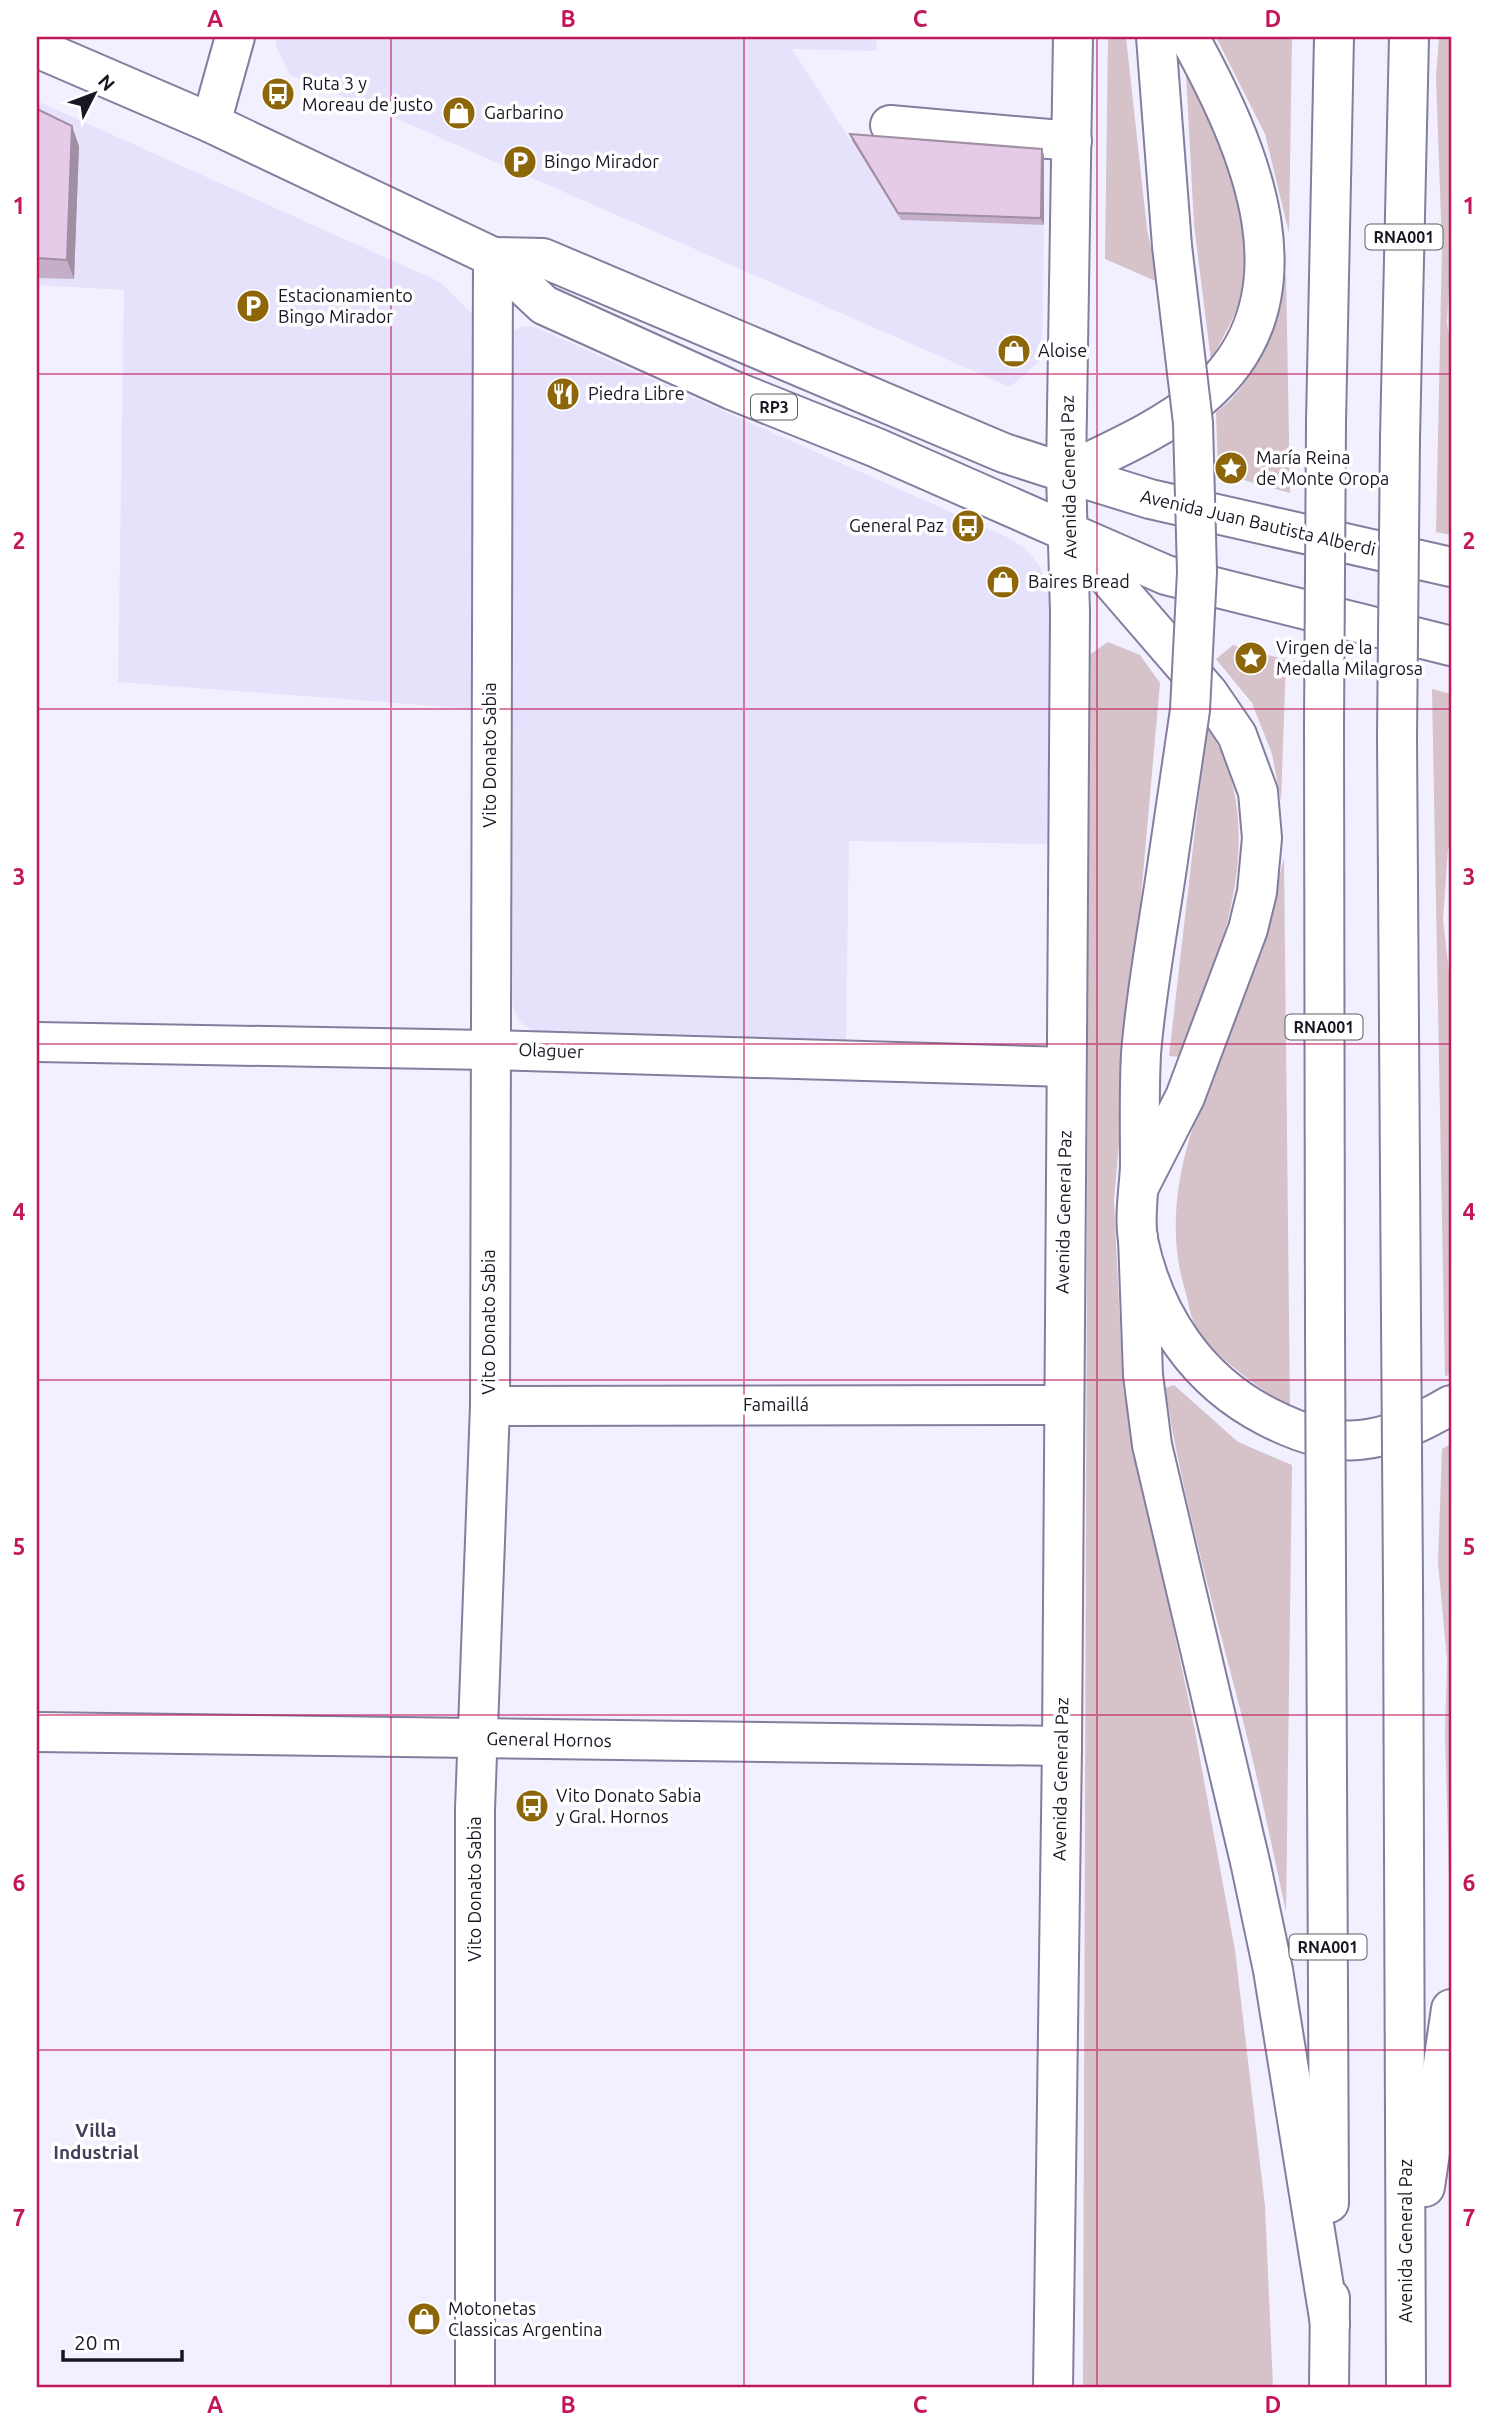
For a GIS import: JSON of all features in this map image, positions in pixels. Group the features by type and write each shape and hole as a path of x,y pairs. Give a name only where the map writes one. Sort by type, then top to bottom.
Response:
{"main road":[{"path":"211,123 235,37"},
{"name":"Avenida General Paz","path":"1053,2387 1062,1746 1062,1405 1070,533 1066,473 1073,37"},
{"path":"1156,37 1172,246 1193,423 1197,572 1190,710 1142,1054 1138,1237 1143,1375 1152,1444 1273,1970 1330,2324"},
{"path":"1066,473 1139,437 1200,398 1224,374 1256,319 1263,290 1265,248 1258,195 1237,132 1189,37"},
{"name":"RNA001","path":"1329,2387 1324,726 1326,422 1334,37"},
{"name":"Avenida General Paz","path":"1406,2387 1397,737 1400,438 1409,37"},
{"name":"RP3","path":"37,48 211,123 493,257 544,305 732,390 877,448 1070,533"},
{"path":"890,125 1072,141"},
{"name":"RP3","path":"493,257 544,258 1004,453 1066,473"},
{"name":"Vito Donato Sabia","path":"475,2387 477,1739 490,1406 488,1049 493,257"},
{"name":"Avenida Juan Bautista Alberdi","path":"1066,473 1150,499 1451,567"},
{"path":"1070,533 1209,694 1237,735 1258,792 1262,838 1257,892 1248,929 1185,1097 1139,1187"},
{"path":"1070,533 1166,575 1451,646"},
{"name":"Olaguer","path":"37,1042 488,1049 1066,1067"},
{"path":"1138,1237 1160,1310 1201,1368 1243,1404 1297,1432 1332,1441 1368,1440 1415,1424 1451,1405"},
{"name":"Famaillá","path":"490,1406 1062,1405"},
{"name":"General Hornos","path":"37,1731 1062,1746"},
{"path":"1406,2318 1451,2009"}],"shaded area":[{"path":"277,37 877,37 876,51 792,49 901,220 1044,225 1042,359 1010,387 372,108 290,75 275,44"},
{"path":"1108,37 1126,37 1147,229 1158,282 1105,259"},
{"path":"1216,37 1292,37 1289,233 1265,134"},
{"path":"1439,37 1451,37 1451,250 1447,323 1451,346 1451,535 1436,532 1442,246 1436,77"},
{"path":"1185,55 1234,174 1248,238 1248,268 1242,297 1211,361 1194,225"},
{"path":"37,101 440,282 472,314 478,335 475,709 118,682 124,290 37,285"},
{"path":"1286,274 1290,493 1218,473 1216,412 1231,399 1253,368 1262,350"},
{"path":"533,326 1009,538 1026,549 1041,568 1051,605 1048,844 849,841 846,1040 541,1038 518,1020 513,1006 508,347 511,333 520,327"},
{"path":"1108,642 1140,655 1160,683 1114,1200 1123,1388 1194,1726 1235,1950 1265,2206 1273,2387 1083,2387 1089,655"},
{"path":"1233,645 1286,660 1281,801 1272,754 1252,703 1216,659"},
{"path":"1432,689 1451,694 1451,841 1448,849 1443,919 1451,990 1451,1373 1445,1377"},
{"path":"1207,726 1227,765 1237,807 1238,849 1234,892 1211,977 1181,1057 1169,1056"},
{"path":"1284,858 1290,1409 1238,1371 1203,1337 1192,1317 1177,1248 1177,1206 1183,1165 1194,1124 1260,953"},
{"path":"1174,1385 1238,1442 1292,1465 1286,1912 1253,1761 1205,1575 1173,1435 1165,1388"},
{"path":"1451,1444 1449,1874 1445,1734 1447,1660 1438,1563 1442,1449"}],"building":[{"path":"37,109 72,126 67,260 37,258"},
{"path":"850,134 1042,149 1041,218 898,213"}],"place":[{"name":"Ruta 3 y Moreau de justo","path":"278,94"},
{"name":"Garbarino","path":"459,113"},
{"name":"Bingo Mirador","path":"520,162"},
{"name":"Estacionamiento Bingo Mirador","path":"253,306"},
{"name":"Aloise","path":"1014,351"},
{"name":"Piedra Libre","path":"563,394"},
{"name":"María Reina de Monte Oropa","path":"1231,468"},
{"name":"General Paz","path":"968,526"},
{"name":"Baires Bread","path":"1003,582"},
{"name":"Virgen de la Medalla Milagrosa","path":"1251,658"},
{"name":"Vito Donato Sabia y Gral. Hornos","path":"532,1806"},
{"name":"Motonetas Classicas Argentina","path":"424,2319"}],"district":[{"name":"Villa Industrial","path":"96,2141"}]}
